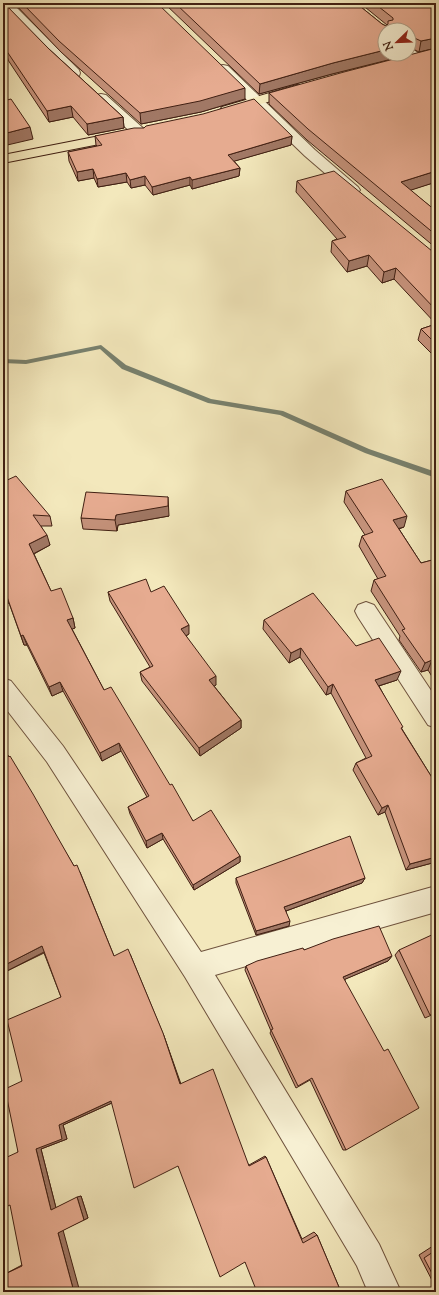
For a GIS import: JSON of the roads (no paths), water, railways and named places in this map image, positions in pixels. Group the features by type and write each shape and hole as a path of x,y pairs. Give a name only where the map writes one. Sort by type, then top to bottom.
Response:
{"main road":[{"path":"211,115 308,86"},
{"path":"3,159 153,129"}],"street":[{"path":"5,3 82,81"},
{"path":"211,58 310,153 363,199"},
{"path":"93,90 139,132"},
{"path":"366,611 436,718"},
{"path":"3,688 55,754 195,967 368,1255 385,1292"},
{"path":"195,967 436,900"}],"waterway":[{"path":"3,361 26,362 101,347 124,367 210,401 281,413 367,451 436,475"}]}
